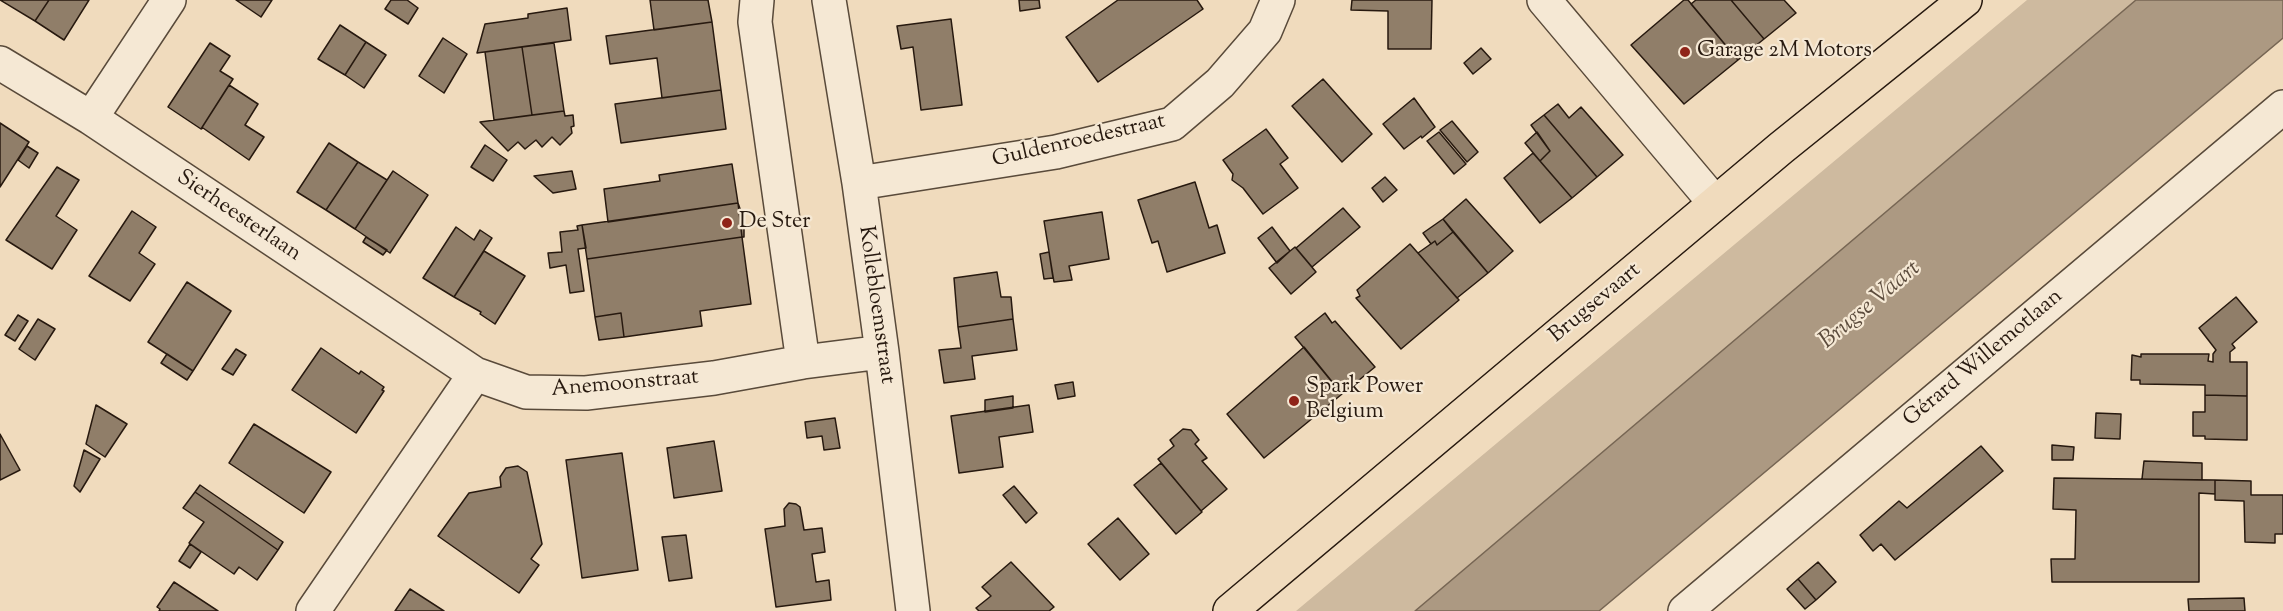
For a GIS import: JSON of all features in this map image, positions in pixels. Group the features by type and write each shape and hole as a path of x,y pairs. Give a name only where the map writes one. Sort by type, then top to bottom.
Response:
{"main road":[{"name":"Brugsevaart","path":"1230,611 1715,203 1965,0"}],"street":[{"path":"91,118 169,0"},
{"path":"757,0 755,22 802,362"},
{"name":"Kollebloemstraat","path":"829,0 859,183 913,611"},
{"name":"Guldenroedestraat","path":"859,183 1056,152 1172,124 1220,83 1265,32 1278,0"},
{"path":"1545,0 1715,203"},
{"name":"Sierheesterlaan","path":"0,63 91,118 475,374"},
{"name":"Gérard Willemotlaan","path":"1685,611 2283,106"},
{"name":"Anemoonstraat","path":"475,374 526,392 586,393 714,378 802,362 882,352"},
{"path":"313,611 475,374"}],"shaded area":[{"path":"2027,0 2136,0 1415,611 1296,611"}],"water":[{"name":"Brugse Vaart","path":"2136,0 2283,0 2283,38 1599,611 1415,611"}],"building":[{"path":"0,0 49,0 35,21"},
{"path":"49,0 89,0 64,40 35,21"},
{"path":"236,0 272,0 261,17"},
{"path":"391,0 407,0 418,8 408,24 385,9"},
{"path":"650,0 708,0 712,22 654,30"},
{"path":"1019,0 1039,0 1040,8 1020,11"},
{"path":"1118,0 1197,0 1203,9 1098,82 1066,37"},
{"path":"1352,0 1432,0 1431,49 1388,49 1388,11 1351,10"},
{"name":"Garage 2M Motors","path":"1684,0 1688,0 1738,60 1684,104 1631,45"},
{"path":"1696,0 1731,0 1764,39 1738,60 1691,4"},
{"path":"1731,0 1784,0 1796,13 1764,39"},
{"path":"567,8 571,40 477,53 485,24 528,18 528,14"},
{"path":"951,19 962,105 921,110 913,47 901,49 897,26"},
{"path":"712,22 721,90 662,98 657,58 610,64 606,36"},
{"path":"340,25 366,42 345,75 318,59"},
{"path":"443,38 467,54 444,93 419,76"},
{"path":"366,42 386,55 364,88 345,75"},
{"path":"210,43 230,56 220,71 233,79 201,129 168,107"},
{"path":"554,43 564,111 532,115 522,47"},
{"path":"522,47 532,115 494,120 485,52"},
{"path":"1481,48 1491,59 1473,74 1464,63"},
{"path":"1323,79 1372,134 1342,162 1292,106"},
{"path":"229,85 258,104 245,125 264,137 249,160 203,128 201,129"},
{"path":"721,90 726,129 621,143 615,104"},
{"path":"1414,98 1435,127 1404,149 1383,124"},
{"path":"1558,104 1569,118 1581,107 1623,155 1597,177 1544,115"},
{"path":"564,111 565,116 573,115 574,126 571,127 572,133 560,145 552,137 542,147 536,140 525,149 518,142 508,151 480,122"},
{"path":"1544,115 1597,177 1572,198 1540,161 1550,151 1531,125"},
{"path":"1452,121 1478,152 1467,162 1440,130"},
{"path":"0,123 29,142 0,187"},
{"path":"1266,129 1288,158 1280,164 1298,188 1263,214 1243,188 1232,180 1233,174 1223,160"},
{"path":"1439,132 1466,164 1454,174 1427,141"},
{"path":"1537,132 1550,151 1540,161 1525,143"},
{"path":"329,143 358,162 326,210 297,192"},
{"path":"485,145 507,160 493,181 471,167"},
{"path":"27,146 38,153 29,168 18,160"},
{"path":"1533,153 1572,198 1540,223 1504,178"},
{"path":"358,162 387,180 355,229 326,210"},
{"path":"732,164 738,203 608,222 604,189 660,181 659,175"},
{"path":"57,167 79,180 56,216 77,230 52,269 6,240"},
{"path":"393,171 428,195 390,253 355,229"},
{"path":"572,171 576,189 553,193 534,176"},
{"path":"1385,177 1397,190 1383,202 1372,188"},
{"path":"1195,182 1209,228 1217,225 1225,253 1167,272 1158,241 1152,243 1138,200"},
{"path":"1466,199 1513,251 1488,273 1443,219"},
{"path":"738,203 742,237 587,259 582,225"},
{"path":"738,203 744,220 744,237 742,237"},
{"path":"1343,208 1360,227 1312,267 1296,248"},
{"path":"132,211 156,227 139,253 155,264 130,301 89,276"},
{"path":"1102,212 1109,259 1069,266 1072,280 1054,282 1044,221"},
{"path":"1443,219 1453,232 1437,245 1435,241 1431,244 1423,233"},
{"path":"582,225 586,248 578,249 584,291 570,293 566,265 550,268 548,253 562,252 560,232 578,230 577,226"},
{"path":"456,227 474,240 480,230 492,238 454,297 423,278"},
{"path":"1272,227 1290,251 1277,263 1258,238"},
{"path":"1453,232 1488,273 1457,298 1418,253 1435,241 1437,245"},
{"path":"366,237 387,250 383,255 363,242"},
{"path":"742,237 751,304 700,311 702,326 624,337 621,313 595,317 587,259"},
{"path":"1410,244 1459,300 1401,349 1356,298 1360,296 1357,290"},
{"path":"1295,247 1316,272 1291,294 1269,268"},
{"path":"484,251 525,276 495,324 480,314 481,312 454,297"},
{"path":"1049,252 1053,278 1044,279 1040,254"},
{"path":"997,272 1001,297 1011,297 1013,319 958,327 954,278"},
{"path":"187,282 231,311 193,371 148,342"},
{"path":"2236,297 2257,322 2232,344 2235,348 2230,352 2230,362 2247,362 2247,396 2205,395 2205,385 2140,384 2140,380 2131,380 2132,355 2141,357 2141,354 2209,354 2208,361 2213,362 2213,354 2216,350 2199,328"},
{"path":"621,313 624,337 599,340 595,317"},
{"path":"1325,313 1332,323 1335,321 1375,367 1342,394 1295,337"},
{"path":"18,315 28,321 15,341 5,335"},
{"path":"38,319 55,329 35,360 19,349"},
{"path":"1013,319 1017,350 972,356 975,379 944,383 939,350 961,348 958,327"},
{"path":"1304,347 1342,394 1264,458 1227,414"},
{"path":"321,348 359,374 361,371 384,387 382,390 384,391 356,433 292,390"},
{"path":"236,349 246,355 233,375 222,369"},
{"path":"167,354 193,371 187,380 161,363"},
{"path":"1073,382 1075,396 1058,399 1055,385"},
{"path":"2205,395 2247,396 2247,440 2205,439 2205,436 2193,436 2193,412 2205,412"},
{"path":"1013,396 1013,408 985,412 985,400"},
{"path":"96,405 127,424 105,457 86,444"},
{"path":"1029,405 1033,432 999,437 1003,467 959,473 951,416"},
{"path":"2096,413 2121,414 2120,439 2095,438"},
{"path":"835,418 840,448 824,450 822,436 807,438 805,422"},
{"path":"254,424 331,472 304,513 229,463"},
{"path":"1183,429 1191,430 1199,440 1195,444 1207,458 1202,461 1227,489 1201,511 1158,459 1174,446 1170,440"},
{"path":"0,434 20,470 0,480"},
{"path":"714,441 722,491 674,498 667,448"},
{"path":"2052,445 2074,447 2073,460 2052,460"},
{"path":"1981,446 2003,471 1895,560 1881,544 1873,551 1860,535 1899,501 1907,508"},
{"path":"84,450 100,459 80,492 74,486"},
{"path":"622,453 638,570 582,578 566,460"},
{"path":"2144,461 2202,463 2202,480 2142,479"},
{"path":"1161,463 1202,512 1176,534 1134,485"},
{"path":"518,466 527,472 542,544 531,559 539,565 519,593 438,536 469,493 501,487 500,477 506,468"},
{"path":"2054,478 2215,480 2215,494 2199,493 2199,582 2052,582 2051,559 2075,559 2076,510 2053,509"},
{"path":"2215,480 2251,481 2251,495 2283,495 2283,534 2275,534 2275,543 2245,542 2244,501 2215,500"},
{"path":"200,485 283,542 278,550 195,492"},
{"path":"1014,486 1037,513 1026,523 1003,495"},
{"path":"195,492 278,550 257,580 239,567 234,574 189,543 204,522 183,508"},
{"path":"789,503 800,507 804,530 822,528 825,552 812,554 816,582 829,580 831,600 776,607 765,529 785,526 784,509"},
{"path":"1118,518 1149,554 1120,580 1088,544"},
{"path":"686,535 692,578 669,581 662,537"},
{"path":"190,544 201,552 190,568 179,561"},
{"path":"1011,562 1054,607 1049,611 979,611 976,608 991,596 982,587"},
{"path":"1818,562 1836,582 1816,600 1798,579"},
{"path":"1798,579 1816,600 1805,609 1787,589"},
{"path":"174,582 218,611 159,611 157,607"},
{"path":"410,589 444,611 395,611"},
{"path":"2244,598 2245,611 2189,611 2188,599"}],"place":[{"name":"Garage 2M Motors","path":"1685,52"},
{"name":"De Ster","path":"727,223"},
{"name":"Spark Power Belgium","path":"1294,401"}]}
